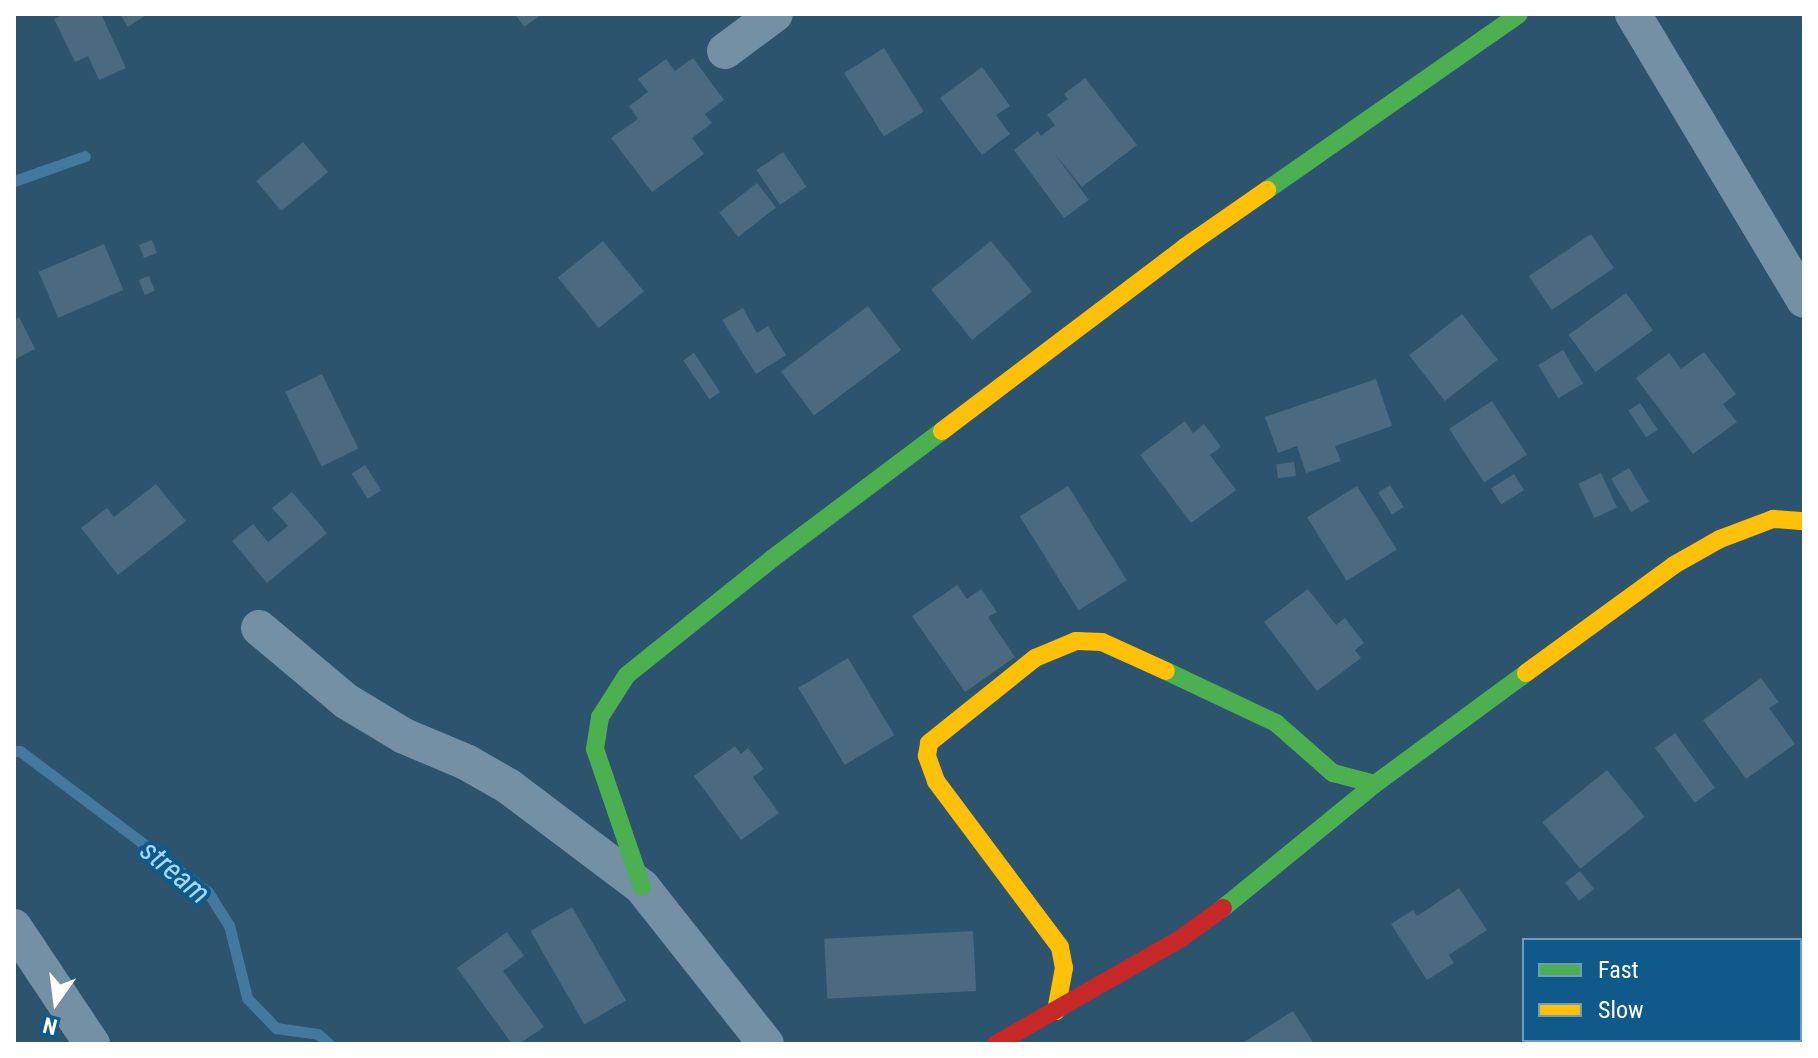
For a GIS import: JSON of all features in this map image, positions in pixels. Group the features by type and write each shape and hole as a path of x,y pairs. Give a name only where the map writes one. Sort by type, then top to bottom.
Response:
{"street":[{"path":"725,51 775,14"},
{"path":"642,887 595,749 600,717 627,675 773,558 1185,247 1519,14"},
{"path":"1633,14 1804,300"},
{"path":"996,1044 1180,939 1230,903 1375,784 1674,565 1720,539 1773,519 1804,521"},
{"path":"259,628 346,701 404,736 466,762 508,786 642,887 766,1044"},
{"path":"1056,1011 1064,968 1060,947 1044,921 936,781 927,756 929,743 1035,658 1076,641 1102,642 1256,711 1285,731 1333,773 1375,784"},
{"path":"14,927 92,1044"}],"building":[{"path":"64,14 101,14 126,68 99,80 88,56 75,62 54,19"},
{"path":"120,14 148,14 128,27"},
{"path":"515,14 542,14 524,27"},
{"path":"884,48 924,112 884,137 844,73"},
{"path":"693,58 724,100 705,114 712,123 692,138 704,154 652,192 611,138 638,119 629,106 648,92 638,79 666,59 675,71"},
{"path":"982,67 1010,106 996,115 1010,134 982,155 940,98"},
{"path":"1085,78 1137,145 1082,187 1054,153 1089,200 1064,218 1014,150 1038,131 1041,136 1055,125 1047,115 1068,99 1064,94"},
{"path":"303,142 328,172 281,211 256,181"},
{"path":"783,152 806,187 780,205 756,170"},
{"path":"757,183 776,207 738,237 719,213"},
{"path":"1591,234 1614,268 1552,310 1529,276"},
{"path":"152,240 157,253 144,258 139,245"},
{"path":"603,241 644,292 599,328 558,278"},
{"path":"991,241 1032,292 972,340 931,289"},
{"path":"104,244 124,290 58,318 39,272"},
{"path":"149,276 155,291 145,295 139,280"},
{"path":"1626,293 1653,330 1596,372 1569,335"},
{"path":"868,306 901,350 814,416 781,372"},
{"path":"743,308 757,333 768,326 786,355 756,374 722,320"},
{"path":"1462,314 1498,360 1445,401 1409,355"},
{"path":"19,317 35,349 14,360 14,320"},
{"path":"1563,350 1583,383 1558,398 1538,365"},
{"path":"1704,352 1736,394 1723,404 1737,422 1693,454 1636,378 1669,353 1681,369"},
{"path":"694,353 720,392 710,399 683,360"},
{"path":"322,374 358,449 322,467 285,392"},
{"path":"1376,379 1392,426 1335,446 1341,461 1306,473 1297,446 1278,453 1265,417"},
{"path":"1492,401 1527,455 1484,482 1449,429"},
{"path":"1640,403 1658,430 1646,437 1628,411"},
{"path":"1185,421 1193,433 1204,424 1221,447 1210,455 1236,490 1191,523 1140,455"},
{"path":"1294,462 1296,476 1278,478 1276,465"},
{"path":"365,465 381,490 368,499 352,474"},
{"path":"1629,468 1649,501 1631,512 1611,479"},
{"path":"1601,473 1617,507 1594,518 1578,484"},
{"path":"1514,474 1524,490 1501,504 1491,488"},
{"path":"156,484 186,521 118,575 81,528 107,508 114,517"},
{"path":"1390,485 1404,507 1392,514 1378,492"},
{"path":"1068,486 1127,580 1078,610 1020,516"},
{"path":"1357,486 1397,550 1347,581 1307,517"},
{"path":"292,492 327,533 267,583 232,541 253,524 268,542 288,526 272,508"},
{"path":"957,585 967,599 981,589 997,612 988,617 1015,657 965,692 912,616"},
{"path":"1308,589 1336,625 1345,618 1364,643 1355,650 1361,658 1317,691 1264,622"},
{"path":"848,658 894,735 845,765 798,688"},
{"path":"1761,678 1779,702 1769,708 1795,744 1746,779 1703,720"},
{"path":"1675,733 1715,788 1695,803 1655,748"},
{"path":"735,746 741,754 748,748 764,769 753,777 779,813 741,840 694,776"},
{"path":"1607,770 1645,817 1580,869 1542,822"},
{"path":"1580,871 1594,889 1579,901 1565,883"},
{"path":"1459,888 1487,930 1449,955 1454,963 1427,980 1391,924 1413,910 1417,916"},
{"path":"572,907 626,1001 584,1025 530,931"},
{"path":"973,931 976,991 827,999 824,939"},
{"path":"507,932 524,956 503,971 544,1027 519,1044 512,1044 457,968"},
{"path":"1293,1011 1314,1044 1241,1044"}],"waterway":[{"path":"14,181 85,156"},
{"name":"stream","path":"14,751 20,751 208,892 229,925 247,998 276,1028 318,1034 329,1044"}],"traffic: fast":[{"path":"1267,190 1519,14"},
{"path":"642,887 595,749 600,717 627,675 773,558 942,431"},
{"path":"1166,671 1276,723 1333,773 1375,784"},
{"path":"1223,908 1375,784 1526,673"}],"traffic: slow":[{"path":"942,431 1185,247 1267,190"},
{"path":"1526,673 1674,565 1720,539 1773,519 1804,521"},
{"path":"1056,1011 1064,968 1060,947 936,781 927,756 929,743 1035,658 1076,641 1102,642 1166,671"}],"traffic: jam":[{"path":"996,1044 1180,939 1223,908"}]}
